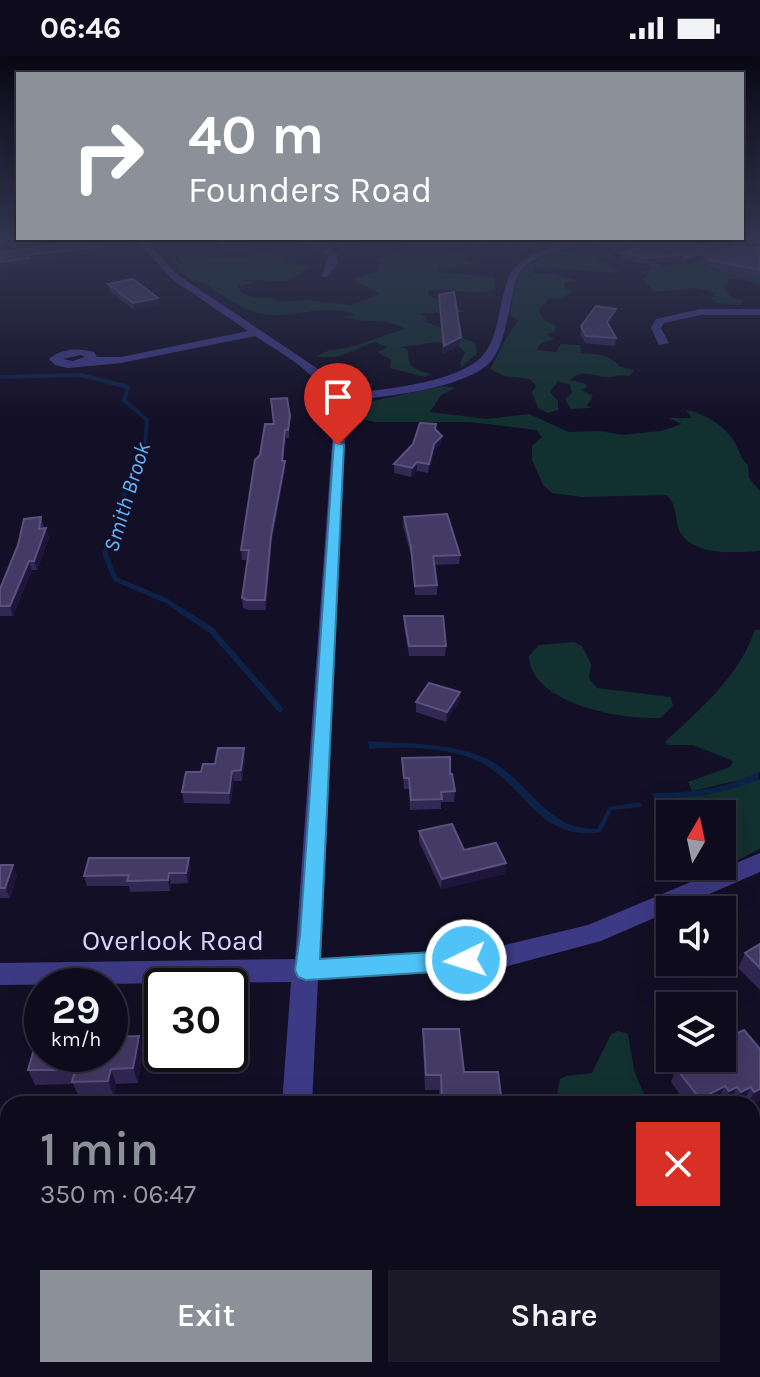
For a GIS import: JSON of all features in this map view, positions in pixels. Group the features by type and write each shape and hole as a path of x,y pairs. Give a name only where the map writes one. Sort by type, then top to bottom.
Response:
{"street":[{"path":"209,300 317,373 336,399 340,416 311,936 298,1096"},
{"path":"336,399 435,383 475,368 488,358 506,300"},
{"path":"663,343 656,328 660,321 675,315 760,312"},
{"path":"88,361 121,360 258,332"},
{"name":"Overlook Road","path":"0,974 306,970 497,958 592,934 760,862"}],"green space":[{"path":"229,300 308,300 351,305 365,300 437,300 465,312 420,313 428,320 422,321 455,332 455,335 475,343 477,353 462,367 460,363 465,353 458,345 436,342 402,347 408,350 412,366 430,374 425,377 390,368 391,360 378,352 387,347 374,342 337,357 316,357 405,329 383,322 343,317 355,315 335,310 263,314"},
{"path":"512,300 548,300 539,310 544,320 556,326 554,332 547,334 554,339 540,344 537,350 556,352 561,344 580,345 581,353 607,357 620,367 634,370 629,376 579,374 570,380 586,384 587,387 581,390 593,396 587,405 591,408 571,409 565,399 572,393 570,385 558,381 550,392 558,401 558,410 548,413 538,408 532,392 536,386 530,379 505,376 490,369 518,321 510,315"},
{"path":"713,300 745,300 740,305 716,303"},
{"path":"443,386 455,388 441,395 430,412 487,419 529,414 569,432 600,431 623,435 660,431 682,424 668,418 692,418 686,410 707,417 731,437 748,465 749,478 760,491 760,551 724,552 689,542 681,534 673,504 666,495 582,497 552,493 543,485 532,460 532,446 542,437 536,430 470,422 375,422 357,418 357,411 373,401"},
{"path":"755,630 760,630 760,771 745,779 692,791 688,782 730,767 733,761 693,745 668,745 665,742 729,678"},
{"path":"574,642 582,646 591,664 589,678 597,688 671,697 673,706 660,718 644,718 603,712 561,697 533,673 529,656 539,645"},
{"path":"760,779 760,849 736,861 736,800 656,800 656,804 654,798 705,795"},
{"path":"618,1031 628,1034 634,1070 645,1096 557,1096 560,1079 592,1073 611,1034"}],"water":[{"path":"368,741 442,746 485,758 514,778 550,813 563,822 579,827 597,829 609,807 640,802 642,807 612,810 601,832 579,833 545,819 505,780 473,759 435,750 369,749"},
{"path":"760,771 758,780 720,792 667,798 654,798 652,793 708,789"}],"building":[{"path":"439,300 455,300 461,337 444,346"},
{"path":"596,306 616,309 607,322 616,338 586,336 581,326"},
{"path":"287,398 290,416 288,430 285,430 282,461 285,461 271,536 265,600 247,600 242,598 249,550 241,550 255,460 260,455 265,424 274,424 271,399"},
{"path":"420,423 436,424 435,429 442,436 434,444 429,464 417,462 412,468 394,464 413,444"},
{"path":"447,514 460,555 433,556 437,585 415,586 404,517"},
{"path":"41,517 39,529 46,528 34,561 29,561 10,606 0,606 0,589 18,545 24,519"},
{"path":"404,616 443,616 446,646 409,646"},
{"path":"429,683 460,692 447,712 416,702"},
{"path":"218,748 244,748 241,770 232,771 229,793 182,792 186,772 201,772 203,764 215,764"},
{"path":"450,757 450,774 455,791 441,792 442,799 411,800 409,778 404,778 402,758"},
{"path":"452,824 464,850 496,843 506,863 442,879 419,831"},
{"path":"89,858 189,858 186,873 169,873 168,880 127,881 129,875 84,876"},
{"path":"0,865 13,865 5,888 0,888"},
{"path":"760,944 760,968 745,953"},
{"path":"423,1029 459,1029 464,1072 498,1072 501,1096 442,1096 441,1075 426,1075"},
{"path":"744,1030 760,1049 760,1089 754,1092 751,1087 741,1092 737,1087 729,1091 725,1086 706,1096 698,1096 679,1072 736,1072 736,1034"},
{"path":"128,1036 139,1036 133,1068 128,1068"},
{"path":"74,1072 110,1072 108,1081 72,1082"}],"waterway":[{"name":"Smith Brook","path":"0,377 81,375 128,387 124,400 147,420 145,447 141,455"},
{"name":"Smith Brook","path":"141,455 130,476 105,554 115,579 167,601 181,611"},
{"name":"Smith Brook","path":"181,611 211,630 280,709"}],"route":[{"path":"338,445 311,936 306,970 466,960"}]}
